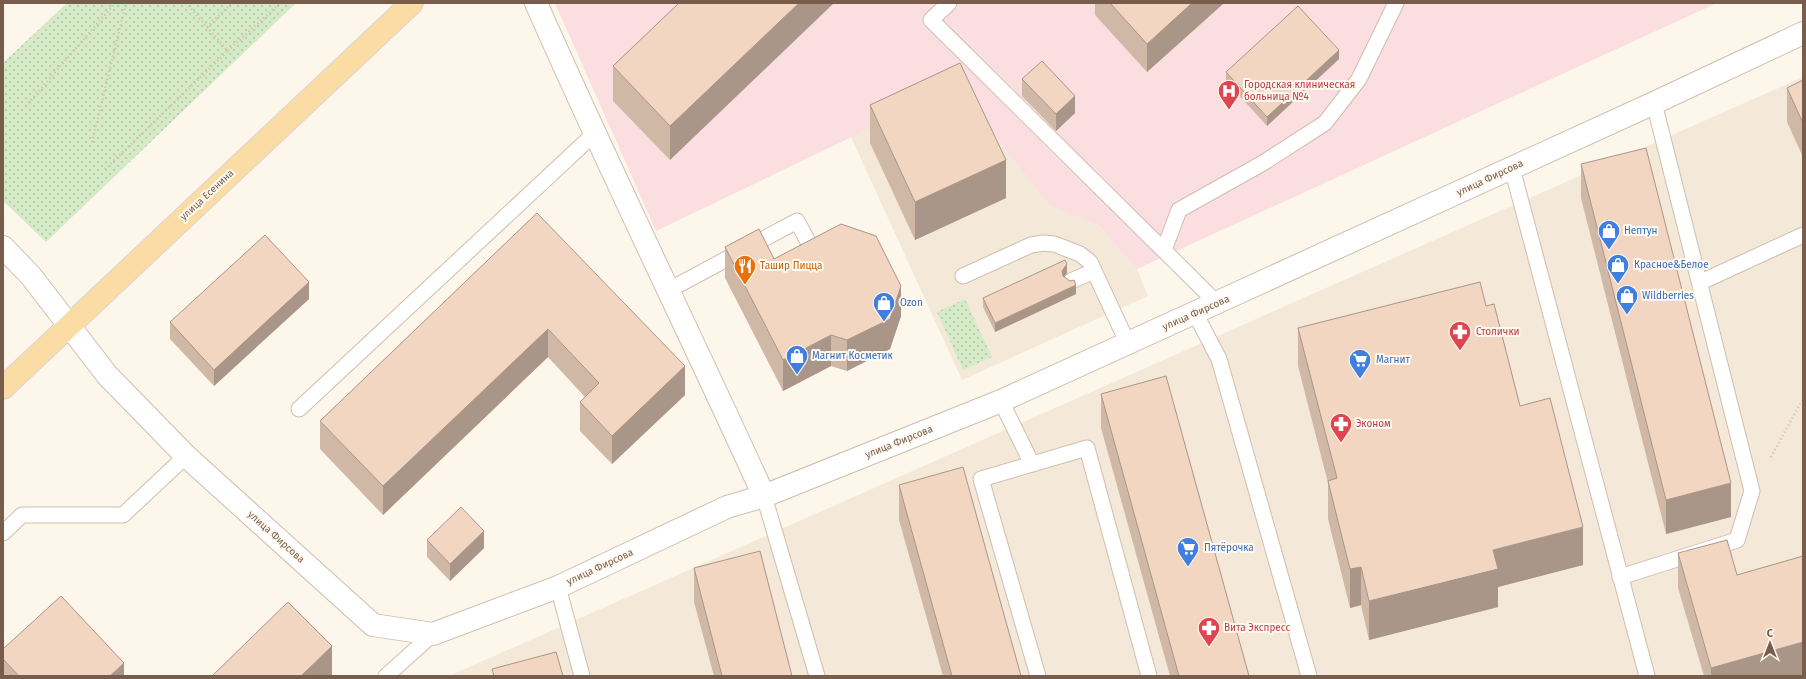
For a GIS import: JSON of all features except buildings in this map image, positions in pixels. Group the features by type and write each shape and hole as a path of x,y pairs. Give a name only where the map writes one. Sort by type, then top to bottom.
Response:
{"main road":[{"name":"улица Есенина","path":"3,388 412,3"}],"street":[{"path":"536,3 594,134 669,290 764,496"},
{"name":"улица Фирсова","path":"3,247 31,276 107,375 186,456 373,625 433,634 558,587 727,507 764,496 1001,401 1217,304 1803,33"}],"lane":[{"path":"949,3 931,20 1217,304"},
{"path":"1164,250 1179,210 1263,162 1325,123 1359,78 1396,3"},
{"path":"1620,576 1737,540 1752,491 1701,282 1654,103"},
{"path":"299,408 594,134"},
{"path":"1512,168 1647,676"},
{"path":"669,290 797,221 814,253"},
{"path":"1701,282 1803,235"},
{"path":"963,276 1031,245 1044,243 1054,244 1080,254 1090,262 1128,344"},
{"path":"1071,281 1094,271"},
{"path":"1195,313 1220,359 1309,676"},
{"path":"1001,401 1032,464"},
{"path":"1038,676 981,479 1087,448 1149,676"},
{"path":"3,533 22,515 122,515 186,456"},
{"path":"764,496 817,676"},
{"path":"558,587 582,676"},
{"path":"386,676 433,634"}],"path":[{"path":"26,106 115,3"},
{"path":"92,142 126,3"},
{"path":"186,3 228,51"},
{"path":"207,26 232,3"},
{"path":"105,169 280,3"},
{"path":"1752,491 1803,399"}],"shaded area":[{"name":"Городская клиническая больница №4","path":"555,3 1717,3 1137,269 1098,225 1050,205 1007,152 960,85 656,231"},
{"path":"1803,77 1803,676 449,676"},
{"path":"960,85 1007,152 1050,204 1098,225 1137,269 1148,296 962,380 851,137"}],"green space":[{"path":"67,3 296,3 46,242 3,201 3,63"},
{"path":"965,299 992,357 963,370 937,312"}],"place":[{"name":"Городская клиническая больница №4","path":"1229,110"},
{"name":"Нептун","path":"1609,250"},
{"name":"Красное&Белое","path":"1618,284"},
{"name":"Ташир Пицца","path":"745,286"},
{"name":"Wildberries","path":"1627,316"},
{"name":"Ozon","path":"884,322"},
{"name":"Столички","path":"1460,352"},
{"name":"Магнит Косметик","path":"797,376"},
{"name":"Магнит","path":"1360,380"},
{"name":"Эконом","path":"1341,444"},
{"name":"Пятёрочка","path":"1188,568"},
{"name":"Вита Экспресс","path":"1209,648"}]}
